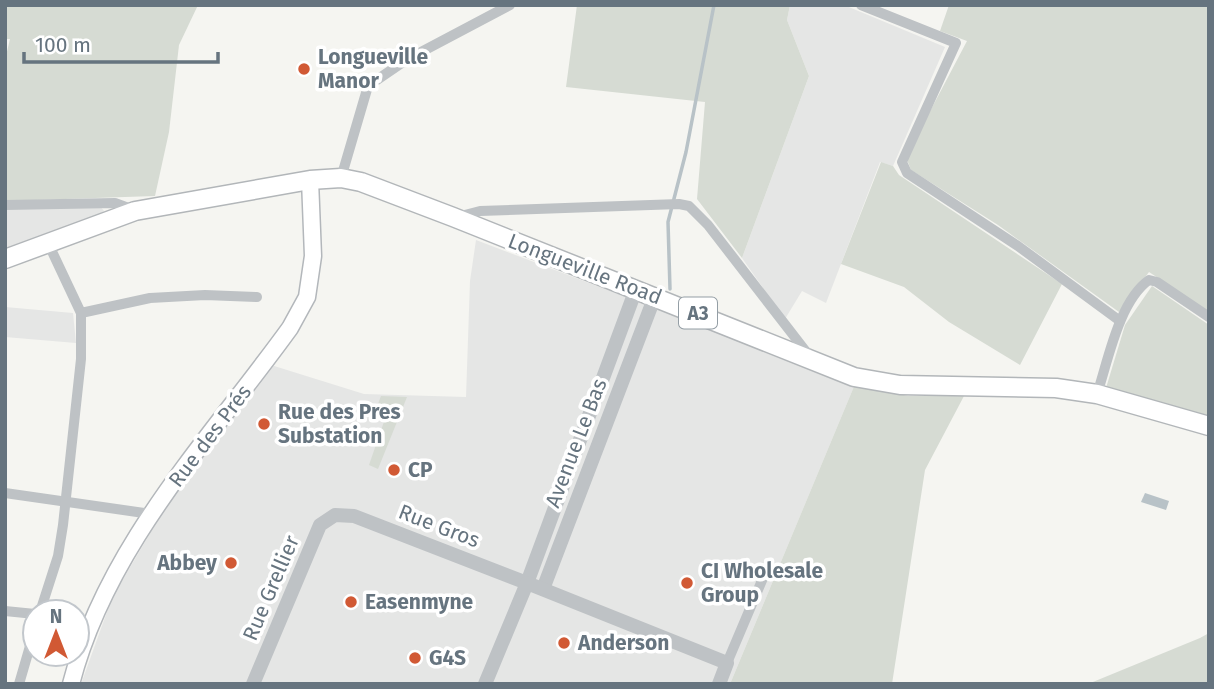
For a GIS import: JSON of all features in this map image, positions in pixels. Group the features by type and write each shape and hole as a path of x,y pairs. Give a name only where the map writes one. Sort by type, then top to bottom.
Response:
{"main road":[{"name":"Longueville Road","path":"5,259 135,211 310,180 341,178 361,182 655,296 854,377 900,385 1020,385 1097,394 1209,426"},
{"name":"Rue des Prés","path":"71,684 79,653 108,587 151,514 290,328 307,297 313,256 310,180"}],"street":[{"path":"341,178 368,86 406,60 510,5"},
{"path":"861,5 956,43 902,162 907,173 1018,246 1120,321"},
{"path":"5,205 115,203 135,211"},
{"path":"453,218 480,211 679,204 689,206 708,225 813,360"},
{"path":"44,598 58,556 81,359 81,313 48,243"},
{"path":"1097,394 1120,321 1142,285 1149,280 1157,282 1209,317"},
{"name":"Avenue Le Bas","path":"485,684 527,583 636,289"},
{"path":"81,313 150,298 205,295 257,297"},
{"name":"Avenue Le Bas","path":"543,589 655,296"},
{"path":"5,493 151,514"},
{"name":"Rue Gros","path":"335,514 354,516 527,583"},
{"name":"Rue Grellier","path":"253,684 320,525 335,514"},
{"path":"719,684 763,578"},
{"path":"527,583 727,663"}],"shaded area":[{"path":"5,5 198,5 179,45 169,132 155,196 5,201 5,60 10,39 5,39"},
{"path":"577,5 790,5 787,20 809,76 742,258 697,199 705,102 566,87"},
{"path":"790,5 844,5 945,47 893,166 880,162 826,303 802,291 785,319 742,258 809,76 787,20"},
{"path":"949,5 1209,5 1209,312 1149,272 1119,312 998,225 911,170 906,157 967,41 940,31"},
{"path":"881,162 893,166 899,175 1062,284 1020,365 949,322 904,287 841,264"},
{"path":"100,206 104,211 98,215 5,250 5,209"},
{"path":"476,240 855,384 730,684 81,684 87,668 91,668 91,656 112,598 159,518 271,365 364,394 466,397 470,281"},
{"path":"1152,286 1209,325 1209,419 1106,388 1125,325"},
{"path":"5,307 73,313 76,343 5,337"},
{"path":"855,384 908,396 964,396 925,470 892,684 730,684"},
{"path":"381,396 407,397 378,469 369,465 387,413 376,409"},
{"path":"1145,493 1169,501 1166,510 1141,502"},
{"path":"1209,633 1209,684 1088,684 1200,638"}],"waterway":[{"path":"670,289 668,222 686,152 714,5"}],"place":[{"name":"Longueville Manor","path":"304,69"},
{"name":"Rue des Pres Substation","path":"264,424"},
{"name":"CP","path":"394,470"},
{"name":"Abbey","path":"231,563"},
{"name":"CI Wholesale Group","path":"687,583"},
{"name":"Easenmyne","path":"351,602"},
{"name":"Anderson","path":"564,643"},
{"name":"G4S","path":"415,658"}]}
